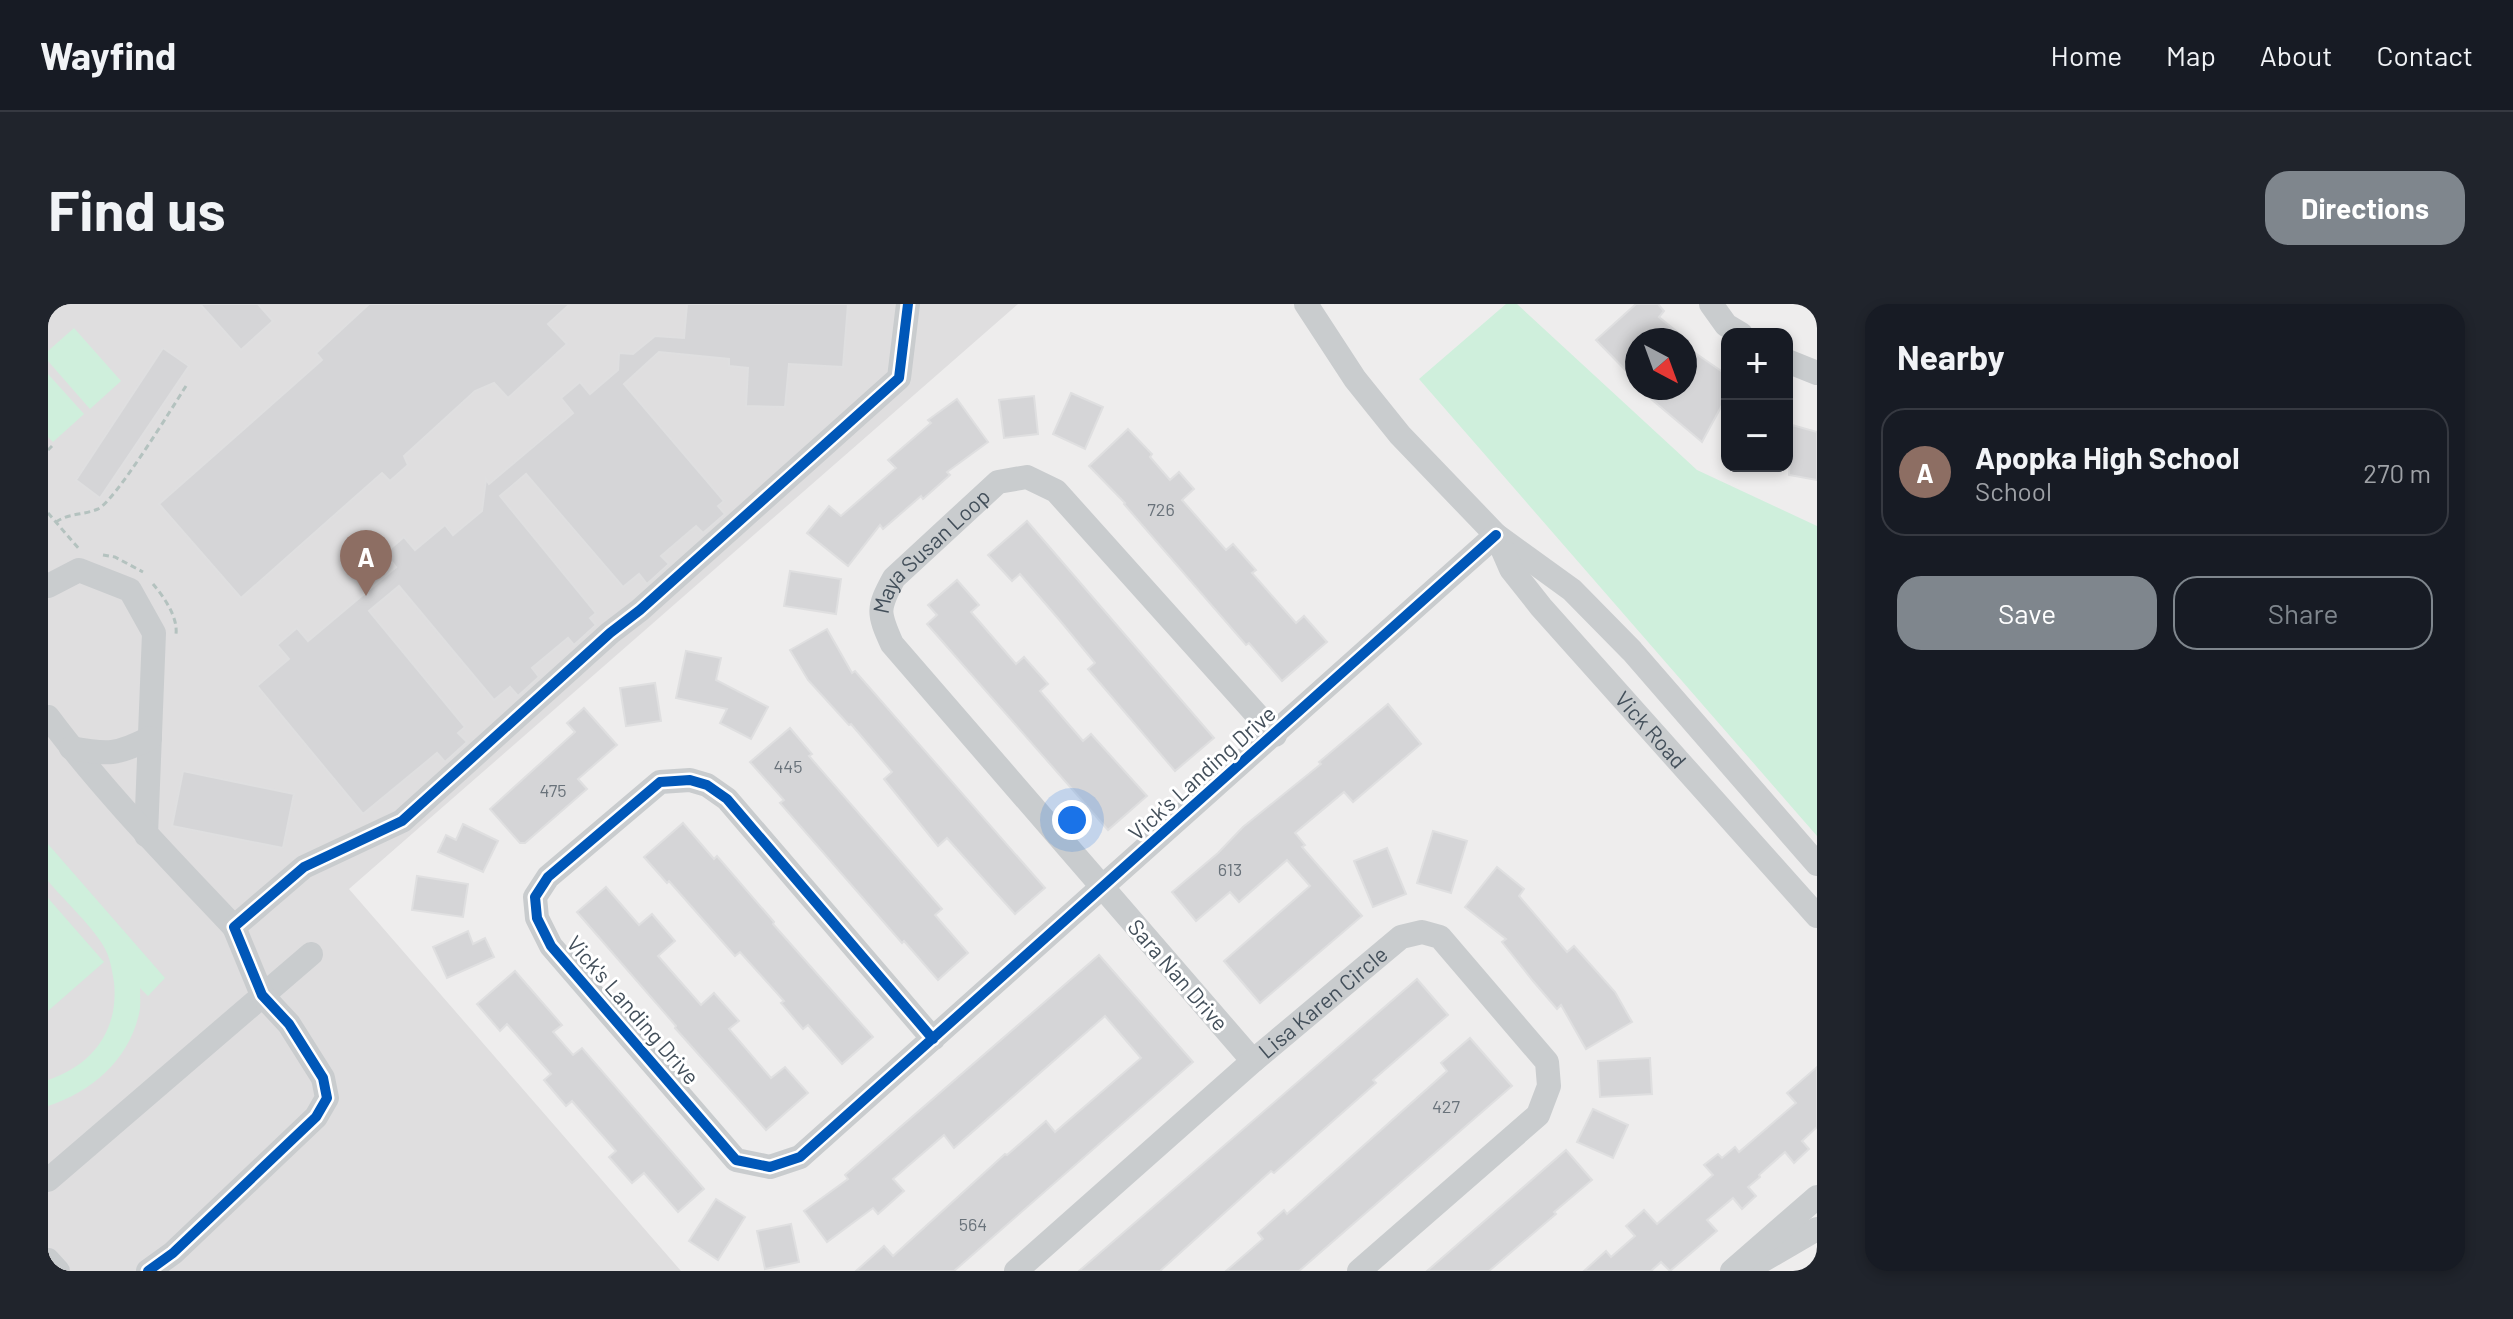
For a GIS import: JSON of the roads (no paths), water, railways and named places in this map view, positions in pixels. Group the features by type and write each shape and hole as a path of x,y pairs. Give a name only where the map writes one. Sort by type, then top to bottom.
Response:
{"street":[{"path":"234,927 304,867 402,821 899,378 908,304"},
{"name":"Vick Road","path":"1306,304 1375,405 1400,435 1496,535 1572,590 1611,630 1817,864"},
{"path":"1711,304 1731,328"},
{"path":"1793,363 1817,373"},
{"name":"Maya Susan Loop","path":"1103,888 892,644 881,618 883,599 894,578 998,482 1027,477 1056,491 1275,735"},
{"name":"Vick Road","path":"1496,535 1511,569 1541,607 1817,916"},
{"name":"Vick's Landing Drive","path":"933,1039 727,799 707,785 690,780 660,782 548,877 535,897 537,918 551,946 736,1160 770,1167 800,1157 933,1039 1103,888 1275,735 1496,535"},
{"path":"51,580 79,570 130,590 154,633 146,835"},
{"path":"48,717 146,835 234,927 262,995 289,1024 323,1078 327,1098 316,1117 173,1253 148,1271"},
{"path":"71,748 102,754 125,750 150,738"},
{"name":"Sara Nan Drive","path":"1103,888 1253,1061"},
{"name":"Lisa Karen Circle","path":"1016,1271 1253,1061 1401,937 1422,932 1440,937 1547,1062 1549,1086 1538,1115 1359,1271"},
{"path":"48,1180 311,954"},
{"path":"1732,1271 1817,1197"},
{"path":"1744,1271 1817,1229"},
{"path":"48,1260 58,1271"}],"place":[{"name":"Apopka High School","path":"366,596"}]}
